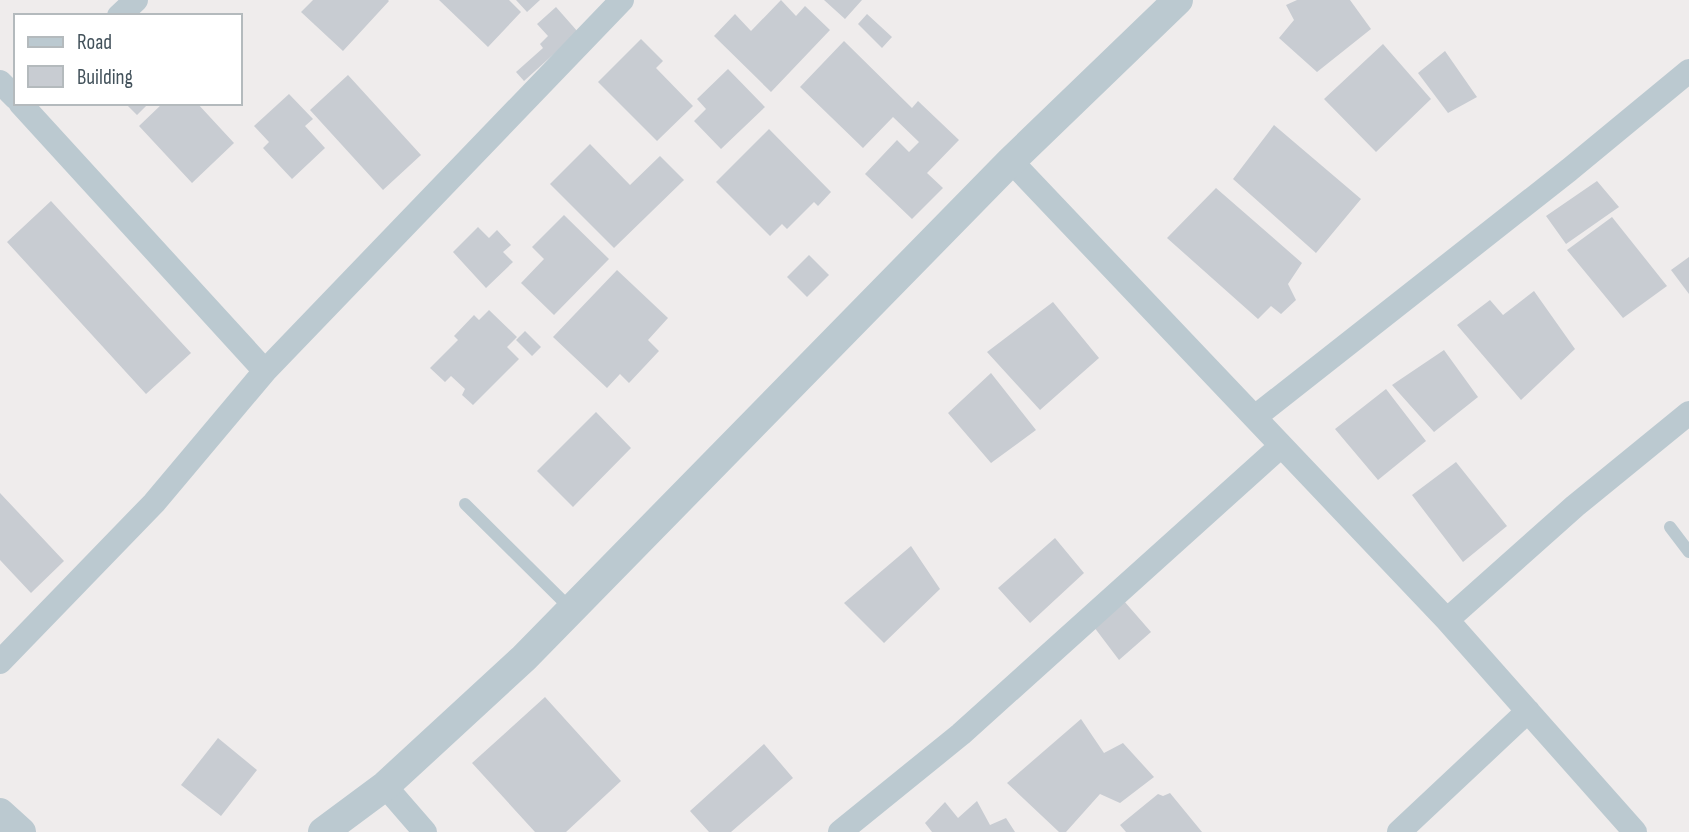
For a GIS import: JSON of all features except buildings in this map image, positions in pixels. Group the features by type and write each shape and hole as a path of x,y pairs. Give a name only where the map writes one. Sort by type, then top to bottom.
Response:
{"street":[{"path":"121,14 136,0"},
{"path":"0,662 155,503 265,371 622,0"},
{"path":"323,832 385,786 524,658 1011,160 1172,2"},
{"path":"1255,416 1569,170 1689,71"},
{"path":"0,82 14,96"},
{"path":"23,105 265,371"},
{"path":"1011,160 1447,620 1634,832"},
{"path":"1447,620 1575,506 1689,413"},
{"path":"841,832 961,734 1281,446"},
{"path":"1399,832 1528,712"},
{"path":"385,786 425,832"},
{"path":"0,813 21,832"}],"lane":[{"path":"465,504 572,609"},
{"path":"1670,527 1689,552"}]}
